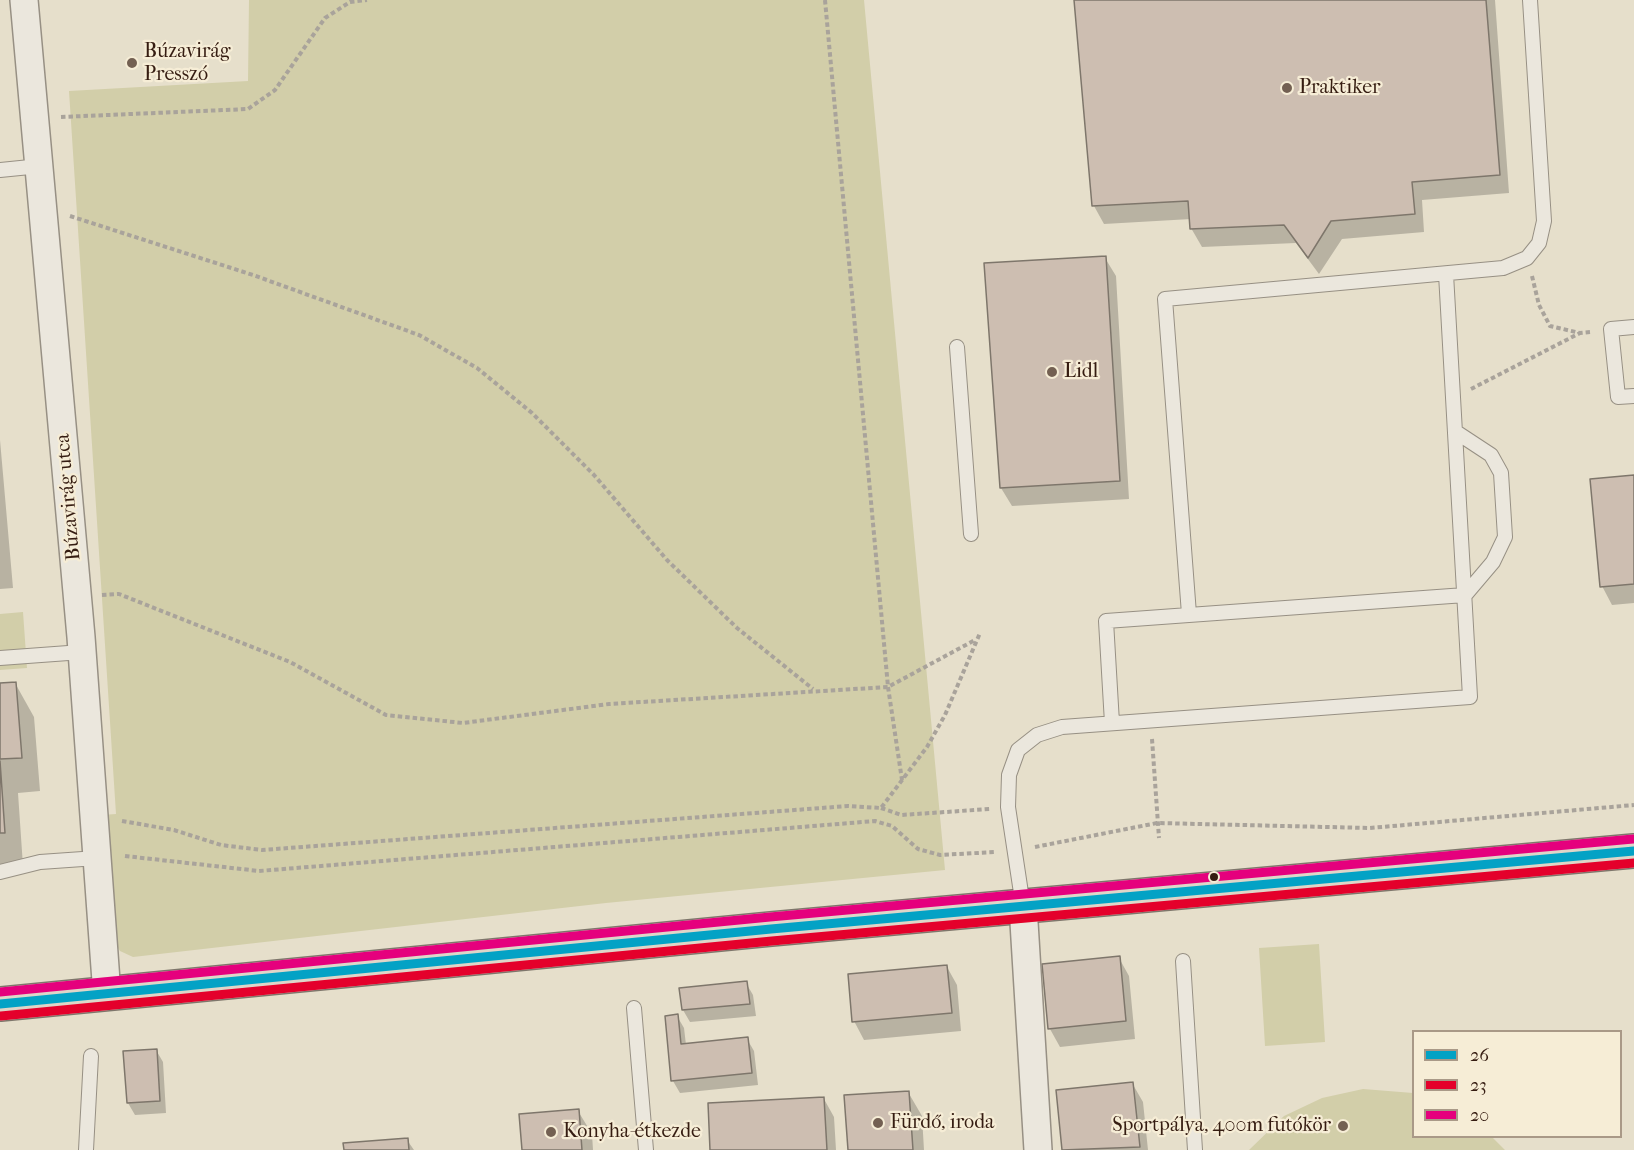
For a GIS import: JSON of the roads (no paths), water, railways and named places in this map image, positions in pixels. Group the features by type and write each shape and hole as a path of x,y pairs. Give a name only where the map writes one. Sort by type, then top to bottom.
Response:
{"main road":[{"path":"0,1004 1023,906 1634,851"}],"street":[{"name":"Búzavirág utca","path":"24,0 37,118 42,207 78,596 106,995"},
{"path":"1023,906 1038,1150"}],"lane":[{"path":"1189,614 1165,298 1503,268 1527,258 1539,243 1544,221 1530,0"},
{"path":"0,170 40,166"},
{"path":"1023,906 1008,807 1009,775 1018,750 1037,735 1062,727 1470,697 1446,274"},
{"path":"1634,327 1611,329 1618,397 1634,396"},
{"path":"957,347 971,534"},
{"path":"1112,723 1106,621 1465,595 1493,562 1505,537 1502,473 1491,455 1456,432"},
{"path":"0,658 82,652"},
{"path":"0,872 40,862 97,858"},
{"path":"1183,961 1195,1150"},
{"path":"634,1008 646,1150"},
{"path":"86,1150 91,1056"}],"place":[{"name":"Búzavirág Presszó","path":"132,63"},
{"name":"Praktiker","path":"1287,88"},
{"name":"Lidl","path":"1052,372"},
{"name":"Fürdő, iroda","path":"878,1123"},
{"name":"Sportpálya, 400m futókör","path":"1343,1126"},
{"name":"Konyha-étkezde","path":"551,1132"}]}
